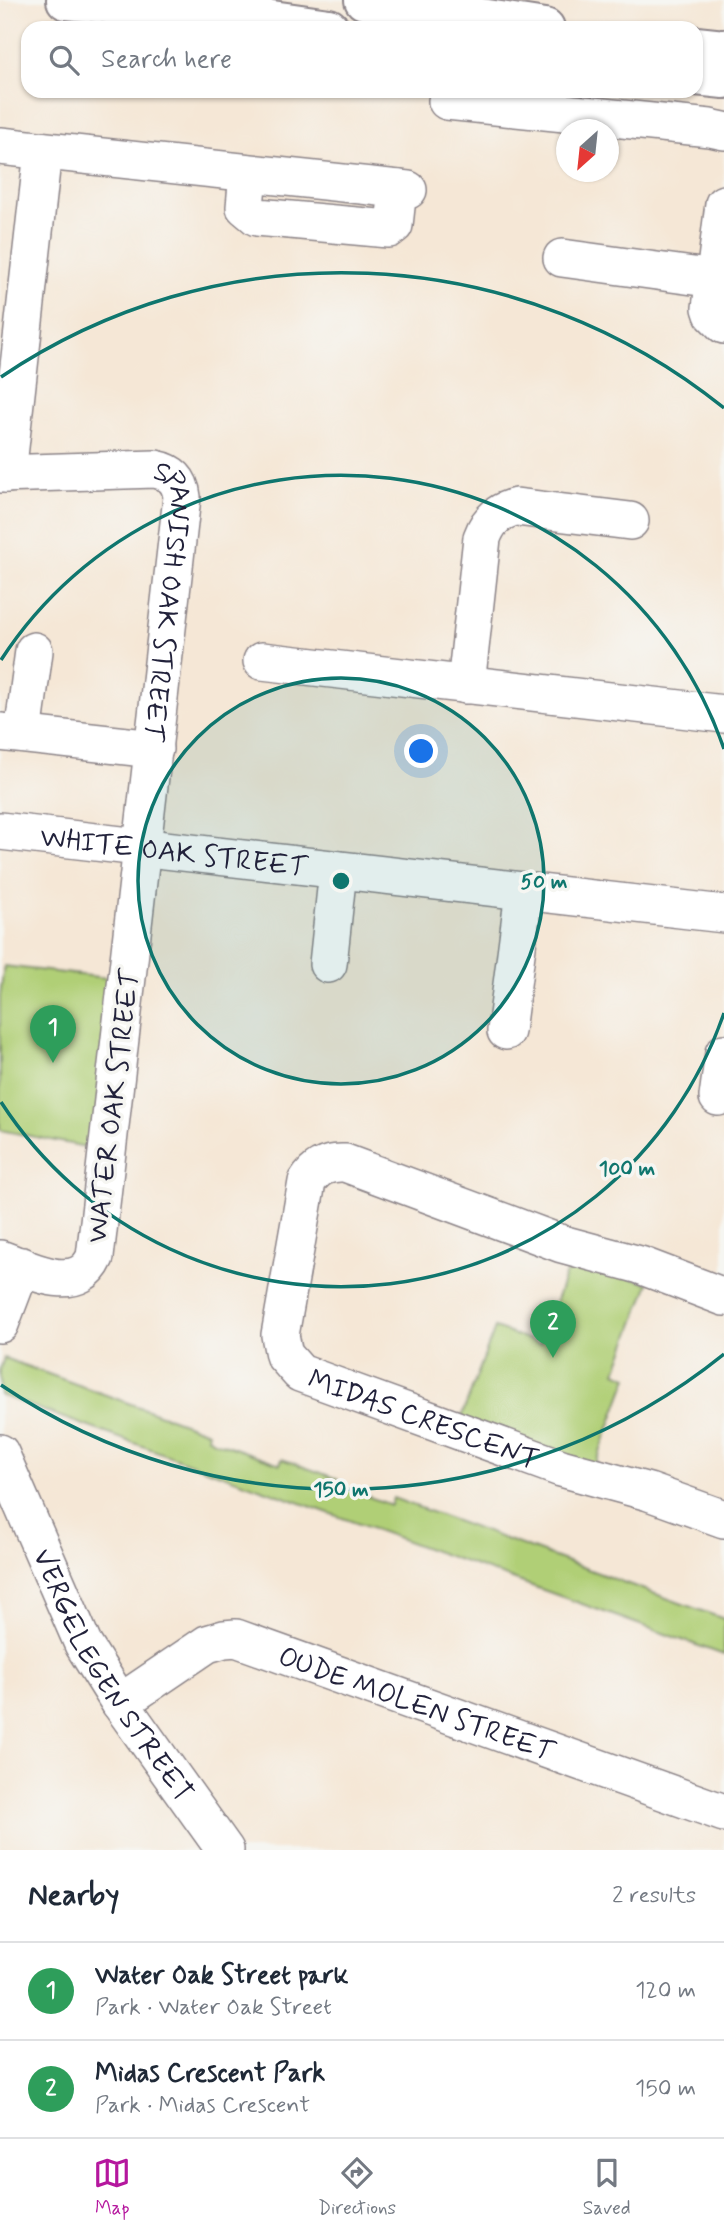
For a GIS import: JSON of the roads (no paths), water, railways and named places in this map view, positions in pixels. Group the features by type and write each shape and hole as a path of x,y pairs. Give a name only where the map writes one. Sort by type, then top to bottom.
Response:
{"main road":[{"path":"66,0 279,21"},
{"path":"364,0 500,21"},
{"path":"703,47 724,49"},
{"path":"703,77 724,79"}],"street":[{"path":"447,101 724,131"},
{"path":"0,146 403,189"},
{"name":"SPANISH OAK STREET","path":"43,151 3,474 164,470 178,482 182,497 142,848"},
{"path":"724,204 712,310 724,326"},
{"path":"562,258 715,279"},
{"path":"467,685 482,538 490,522 497,515 516,507 630,522"},
{"path":"34,651 11,733 154,749"},
{"path":"262,661 724,714"},
{"name":"WHITE OAK STREET","path":"0,831 724,914"},
{"name":"WATER OAK STREET","path":"11,1262 68,1279 87,1271 95,1257 142,848"},
{"path":"328,964 338,870"},
{"path":"506,1031 524,892"},
{"path":"718,1097 724,1054"},
{"name":"MIDAS CRESCENT","path":"724,1297 640,1265 562,1244 345,1163 335,1162 321,1167 307,1182 280,1335 284,1355 300,1373 561,1468 649,1492 724,1519"},
{"path":"0,1324 11,1262"},
{"name":"VERGELEGEN STREET","path":"0,1453 78,1634 120,1703 225,1850"},
{"name":"OUDE MOLEN STREET","path":"120,1703 207,1644 236,1639 724,1813"}],"place":[{"name":"Water Oak Street park","path":"53,1063"},
{"name":"Midas Crescent Park","path":"553,1358"}]}
